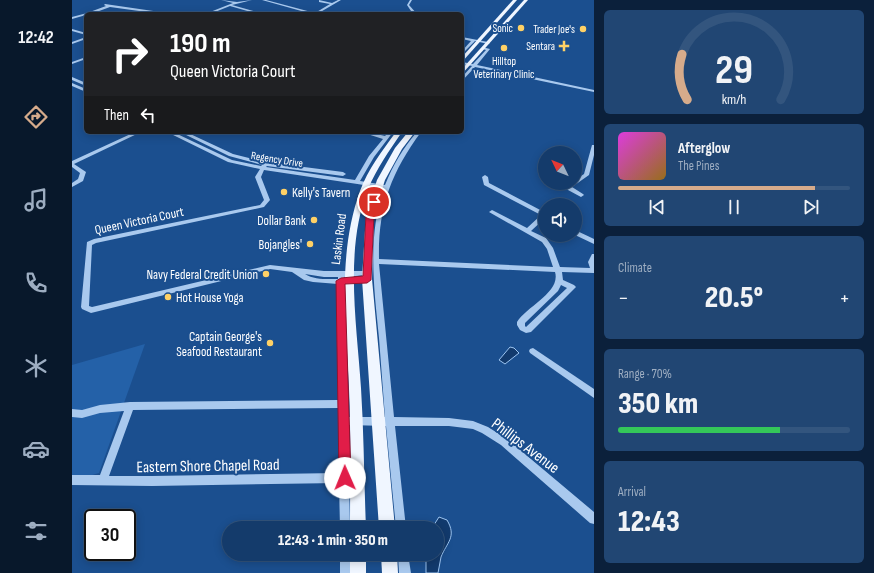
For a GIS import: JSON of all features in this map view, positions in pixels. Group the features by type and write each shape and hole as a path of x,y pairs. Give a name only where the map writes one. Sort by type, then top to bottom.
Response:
{"main road":[{"path":"467,65 477,40 515,0"},
{"path":"467,65 526,0"},
{"name":"Laskin Road","path":"357,521 350,421 345,277 355,216 367,180 388,144 397,134"},
{"path":"387,521 384,422 367,276 370,214 399,148 410,134"},
{"path":"358,561 358,573"},
{"path":"389,561 390,573"}],"street":[{"path":"222,0 238,3"},
{"path":"212,12 230,5 251,0"},
{"path":"263,0 308,12"},
{"path":"318,12 340,0"},
{"path":"411,0 408,5 413,12"},
{"path":"320,2 332,4"},
{"path":"105,5 153,12"},
{"path":"230,5 255,12"},
{"path":"93,12 110,6"},
{"path":"72,18 84,15"},
{"path":"72,30 84,33"},
{"path":"79,32 84,30"},
{"path":"464,38 488,42"},
{"path":"72,43 84,39"},
{"path":"464,51 477,40"},
{"path":"72,63 84,59"},
{"path":"467,65 546,83 594,91"},
{"path":"72,78 84,84"},
{"path":"73,85 79,81"},
{"path":"73,85 84,89"},
{"path":"72,158 126,134"},
{"path":"72,185 81,180 83,172 72,164 135,134"},
{"name":"Regency Drive","path":"173,134 230,161 358,178 384,183"},
{"name":"Regency Drive","path":"186,134 231,155 264,166"},
{"path":"370,134 385,138"},
{"path":"358,178 372,156 389,134"},
{"path":"400,521 384,422 376,261 378,222 384,183 418,134"},
{"path":"581,195 569,187 586,175 592,163 594,146"},
{"name":"Queen Victoria Court","path":"264,166 258,180 267,200 262,206 94,241 89,244 85,307 91,310 265,268 294,270 306,278 367,276"},
{"path":"485,177 486,184 543,215 527,231"},
{"path":"492,212 548,244 557,269 559,281 556,289 521,322 522,328 528,330 572,286 559,281"},
{"path":"582,236 594,242"},
{"path":"376,261 594,271 592,262 594,256"},
{"name":"Laskin Road","path":"345,277 344,404 350,421 345,478 345,521"},
{"path":"533,351 594,394"},
{"path":"72,413 82,414 100,409 130,406 344,404"},
{"path":"103,480 130,406"},
{"name":"Phillips Avenue","path":"350,421 463,423 485,430 504,442 594,519"},
{"name":"Eastern Shore Chapel Road","path":"72,480 152,481 345,478"},
{"path":"345,561 346,573"},
{"path":"404,561 405,573"}],"shaded area":[{"path":"145,344 99,473 72,481 72,365"},
{"path":"510,347 514,348 519,353 505,364 499,360"},
{"path":"439,517 447,520 450,526 451,535 444,551 444,521 436,521"},
{"path":"426,561 440,561 438,573 426,573"}],"place":[{"name":"Sonic","path":"521,28"},
{"name":"Trader Joe's","path":"583,29"},
{"name":"Sentara","path":"564,46"},
{"name":"Hilltop Veterinary Clinic","path":"504,48"},
{"name":"Kelly's Tavern","path":"284,192"},
{"name":"Dollar Bank","path":"314,220"},
{"name":"Bojangles'","path":"310,244"},
{"name":"Navy Federal Credit Union","path":"266,274"},
{"name":"Hot House Yoga","path":"168,297"},
{"name":"Captain George's Seafood Restaurant","path":"270,343"}],"route":[{"path":"345,478 341,281 367,280 370,214 374,202"}]}
